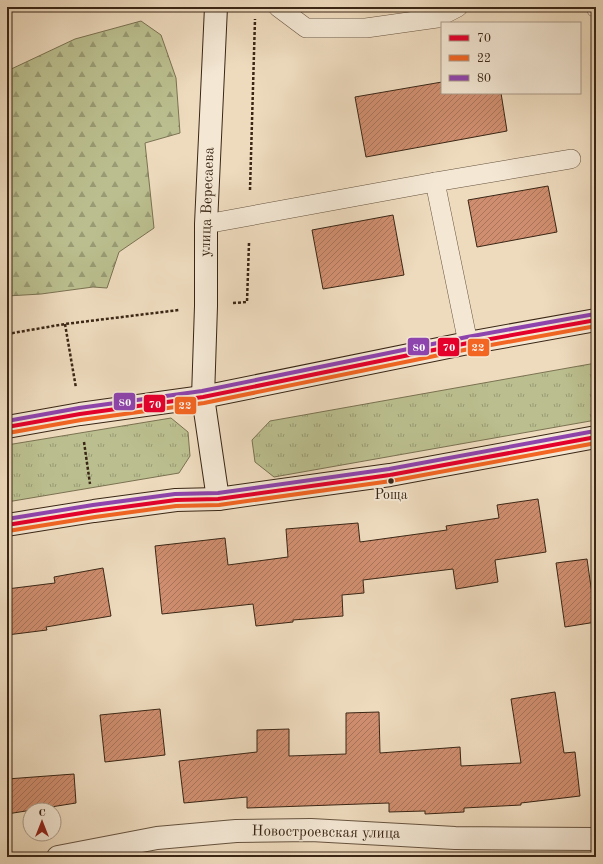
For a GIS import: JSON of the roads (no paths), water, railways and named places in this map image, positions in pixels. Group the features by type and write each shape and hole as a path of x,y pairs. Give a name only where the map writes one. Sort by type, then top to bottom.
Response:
{"main road":[{"name":"улица Вересаева","path":"216,7 206,224 206,306 203,397 218,498"},
{"path":"7,427 80,414 203,397 468,343 596,320"},
{"path":"7,525 176,500 218,498 390,475 596,437"},
{"name":"Новостроевская улица","path":"58,857 157,838 236,831 311,830 455,838 596,839"}],"lane":[{"path":"278,7 306,28 366,28 437,18 458,7"},
{"path":"206,224 435,182 571,159"},
{"path":"435,182 468,343"}],"place":[{"name":"Роща","path":"391,481"}]}
